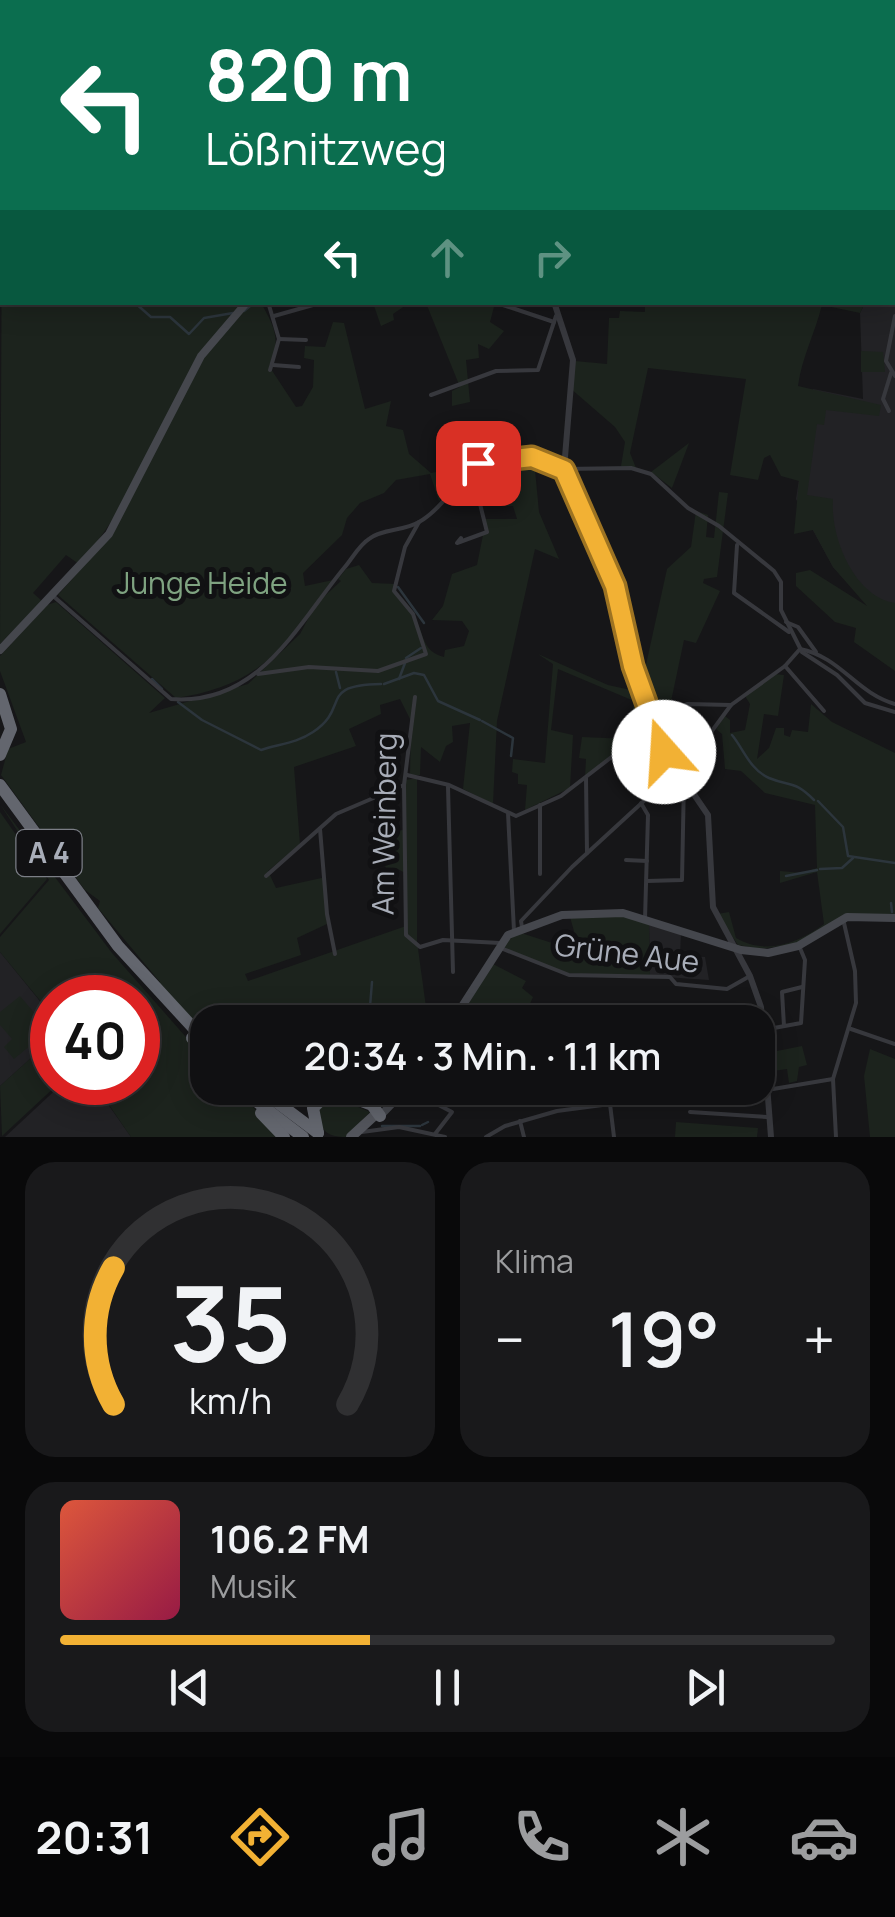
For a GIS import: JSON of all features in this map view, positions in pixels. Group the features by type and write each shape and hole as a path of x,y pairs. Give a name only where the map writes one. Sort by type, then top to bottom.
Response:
{"highway":[{"path":"0,694 11,724 0,755"},
{"name":"A 4","path":"1,788 114,950 190,1035"},
{"name":"A 4","path":"1,788 128,958 190,1030"},
{"path":"318,1136 312,1114 324,1096 342,1097 381,1111"},
{"path":"262,1105 284,1137"},
{"path":"268,1105 303,1137"},
{"path":"273,1105 318,1136"},
{"path":"273,1105 318,1136"},
{"path":"366,1105 381,1111"}],"main road":[{"path":"0,650 109,534 201,356 244,305"},
{"path":"462,1005 499,945 518,929 594,911 645,919 748,951 774,952 798,946 843,918 864,914 895,918"},
{"path":"356,1135 388,1105"}],"street":[{"path":"269,305 279,339 272,368 299,368"},
{"path":"274,316 313,305"},
{"path":"503,305 555,319 572,349 573,386 562,446 564,470 615,586 633,666 664,752 709,818 712,903 750,976 757,1005"},
{"path":"431,395 496,371 538,370 555,319 554,305"},
{"path":"889,411 883,399 893,374 886,349 895,316"},
{"path":"279,339 306,340"},
{"path":"463,463 532,457 564,470 644,470 737,544 764,559 781,582 783,614 792,635 818,666 837,675 855,696 895,712"},
{"path":"258,674 308,668 378,672 426,654 412,614 394,591 405,547 419,522 478,463"},
{"path":"462,538 486,532 476,479 478,463"},
{"path":"52,595 171,699 228,690 258,674 298,633 368,539 419,522"},
{"path":"737,544 734,593 792,635"},
{"path":"776,624 783,614"},
{"path":"786,622 798,626 816,652"},
{"path":"518,929 521,921 641,804 681,773 732,705 786,669 811,644"},
{"path":"802,649 816,652 842,667 862,689 895,704"},
{"path":"786,669 824,711"},
{"path":"855,696 862,689"},
{"name":"Am Weinberg","path":"415,697 404,785 406,931 420,947 443,940 452,943"},
{"path":"406,775 449,785 516,816 586,778 687,704 732,705"},
{"path":"621,751 630,774 648,765 636,738"},
{"path":"648,881 682,880 681,773"},
{"path":"586,778 587,856"},
{"path":"266,876 348,806 404,785"},
{"path":"449,785 453,972"},
{"path":"641,804 648,814 645,919"},
{"path":"540,806 540,874"},
{"path":"508,814 518,929"},
{"path":"320,829 327,914 336,954"},
{"path":"626,860 647,860"},
{"path":"836,1137 832,1079 851,1029 856,984 843,918"},
{"path":"720,943 725,931"},
{"path":"452,943 499,945"},
{"name":"Grüne Aue","path":"499,945 569,975 670,977 676,984 727,990 750,976"},
{"path":"775,1028 801,1023 806,960 798,946"},
{"path":"742,961 748,951"},
{"path":"784,1026 782,992 803,987"},
{"path":"851,1029 895,1044"},
{"path":"775,1089 832,1079"},
{"path":"434,1134 452,1112 439,1105"},
{"path":"486,1137 520,1121 570,1107 596,1105"},
{"path":"609,1105 614,1137"},
{"path":"770,1105 771,1137"},
{"path":"381,1111 399,1127 446,1137"},
{"path":"690,1112 772,1117"},
{"path":"520,1121 524,1137"}],"shaded area":[{"path":"864,305 895,305 895,635 833,567 796,499 813,389 863,399 860,313"},
{"path":"649,923 681,934 680,955 705,957 709,980 650,976"},
{"path":"0,952 30,989 30,1059 0,1086"},
{"path":"39,1105 108,1105 131,1137 5,1137"}],"green space":[{"path":"1,305 242,305 198,365 103,534 79,564 66,555 33,593 42,601 0,644"},
{"name":"Junge Heide","path":"250,305 262,305 276,341 269,366 296,407 302,406 313,387 314,360 304,358 305,346 325,347 333,322 344,323 365,409 391,401 386,426 403,430 409,454 431,473 476,464 439,501 430,474 396,480 384,493 360,503 347,518 342,535 303,573 305,586 333,580 288,641 246,675 214,690 176,698 58,595 104,543 214,340"},
{"path":"374,305 406,305 393,314 394,320 381,326"},
{"path":"427,305 494,305 490,322 504,331 489,349 478,344 479,358 466,360 470,402 452,406 452,391 460,387"},
{"path":"645,305 822,305 798,386 881,405 879,416 826,410 824,425 817,424 807,495 833,499 836,531 848,563 868,590 895,603 895,671 854,642 856,628 835,622 796,586 796,573 810,570 867,606 833,567 813,530 794,534 799,481 781,476 770,455 764,458 758,480 730,475 746,379 648,368 630,453 636,468 621,466 625,442 615,427 570,388 575,361 607,364 609,318 619,318 620,311 645,312"},
{"path":"822,305 864,305 860,313"},
{"path":"861,351 883,352 885,372 861,372"},
{"path":"689,443 672,488 651,472"},
{"path":"504,459 534,459 539,512 559,559 535,549 497,721 493,804 463,789 470,723 452,726 453,742 446,746 440,762 421,747 420,775 410,775 411,721 400,699 380,705 381,714 349,729 356,746 294,767 300,844 268,871 276,888 326,877 327,924 297,938 301,955 245,974 248,981 406,926 405,873 396,868 387,872 375,832 404,830 406,780 417,778 417,941 426,1005 190,1005 190,1018 160,987 160,975 154,975 98,908 100,901 85,890 1,775 8,749 26,742 0,671 0,656 47,605 56,602 165,698 149,713 248,684 300,634 316,604 341,581 338,579 346,569 359,565 372,583 396,584 396,596 414,616 427,646 444,657 445,650 464,646 469,631 462,621 432,620 443,606 452,574 477,565 483,535 488,533 484,519 517,519 513,506 505,506 502,489 497,489 494,477 506,474"},
{"path":"719,492 728,493 717,577 704,579 703,583 720,591 696,643 684,640 669,711 585,777 586,759 579,758 582,737 629,739 634,701 558,669 551,730 573,735 570,788 525,810 527,785 518,784 518,774 512,772 513,759 545,763 553,664 538,654 608,685 640,692 667,569 691,547 696,511 708,515 706,537 714,538"},
{"path":"775,674 784,675 778,716 764,714 757,759 769,748 776,728 784,728 784,735 790,737 792,730 808,732 811,704 832,722 895,753 895,917 850,914 794,944 761,949 738,945 717,914 729,912 736,938 758,946 792,942 824,924 817,872 780,883 780,871 802,873 817,868 815,805 765,793 741,771 725,769 722,734 716,729 725,716 730,720 730,733 745,730 750,704 745,696"},
{"path":"0,804 131,975 30,975 30,988 0,952 0,937 49,880"},
{"path":"0,812 47,879 0,934"},
{"path":"623,916 649,923 650,976 567,973 501,947 518,932 580,952 570,917"},
{"path":"491,963 526,981 522,988 533,997 529,1005 466,1005"},
{"path":"20,996 30,1008 30,1046 14,1059 4,1047 12,1039 0,1025 0,1012"},
{"path":"160,1008 190,1042 190,1105 251,1105 281,1137 131,1137 109,1105 160,1105"},
{"path":"802,1046 807,1065 799,1067 797,1081 789,1083 787,1069 775,1071 777,1051"},
{"path":"870,1049 895,1059 895,1137 870,1137 864,1076"},
{"path":"30,1059 30,1105 35,1105 2,1136 0,1086"},
{"path":"354,1105 370,1112 346,1137 324,1130 316,1108"},
{"path":"676,1122 758,1128 757,1137 675,1137"}],"waterway":[{"path":"137,305 151,317 170,317 189,334 204,318 233,313"},
{"path":"244,311 251,305"},
{"path":"398,587 424,623"},
{"path":"406,658 421,648"},
{"path":"399,679 405,663"},
{"path":"336,672 340,688"},
{"path":"384,684 414,673 424,675 438,701 480,720"},
{"path":"152,679 162,689"},
{"path":"178,702 202,720 261,750 313,732 331,714 341,693 349,688 381,684"},
{"path":"482,721 513,738 511,756"},
{"path":"732,735 762,774 797,787 814,800"},
{"path":"818,801 843,827 848,856 895,863"},
{"path":"820,869 842,868 853,858"},
{"path":"786,876 817,870"},
{"path":"891,903 892,912"},
{"path":"370,1005 372,982"},
{"path":"422,1125 428,1122"},
{"path":"382,1126 420,1126"}],"route":[{"path":"478,463 493,458 532,457 564,470 615,586 633,666 664,752"}]}
